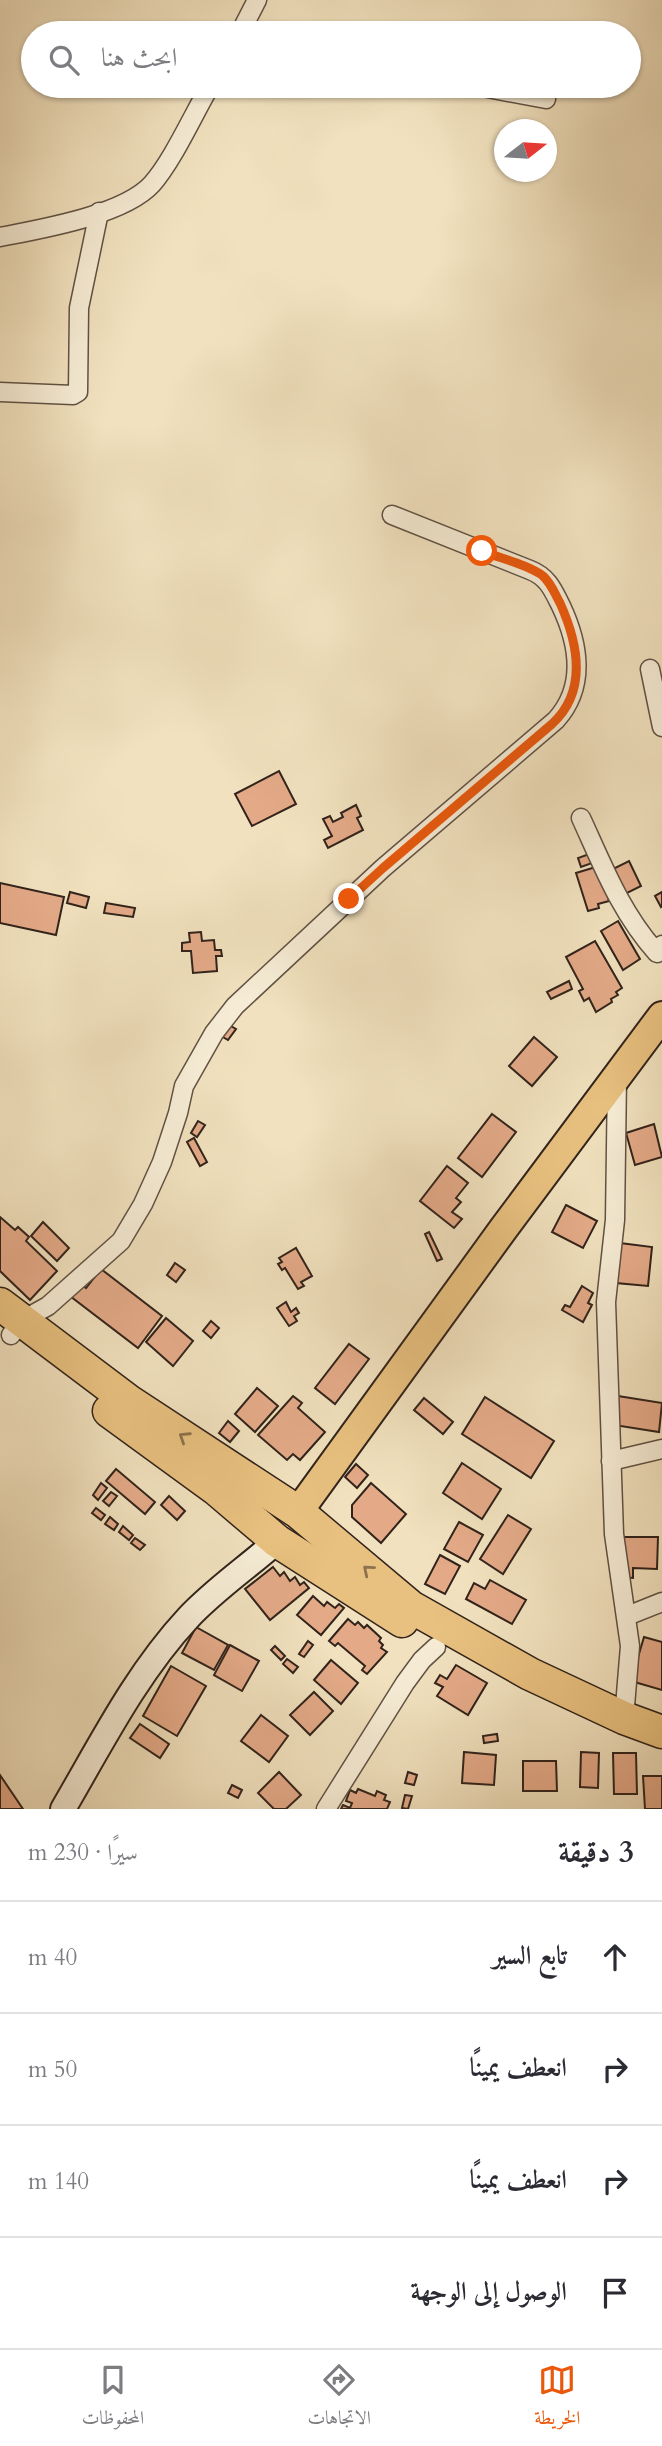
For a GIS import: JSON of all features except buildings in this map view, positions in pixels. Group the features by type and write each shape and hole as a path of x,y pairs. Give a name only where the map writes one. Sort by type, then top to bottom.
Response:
{"highway":[{"path":"8,1321 124,1410 250,1498 298,1512 327,1536 436,1647 662,1751"},
{"path":"250,1498 277,1541 308,1561 406,1614 530,1674 624,1718 662,1732"},
{"path":"308,1561 327,1536"}],"main road":[{"path":"298,1512 617,1077 659,1029"}],"street":[{"path":"246,21 257,0"},
{"path":"0,237 39,230 133,199 151,186 161,173 204,98"},
{"path":"541,98 546,99"},
{"path":"0,392 75,395 78,392 79,308 99,212"},
{"path":"8,1321 48,1306 121,1241 143,1204 162,1162 184,1086 214,1033 235,1006 383,868 555,720 571,698 578,660 575,643 563,611 546,579 530,570 392,516"},
{"path":"650,669 662,727"},
{"path":"582,818 619,901 633,923 660,952"},
{"path":"617,1077 615,1220 606,1302 614,1534 626,1616 629,1670 624,1718"},
{"path":"611,1461 662,1449"},
{"path":"62,1809 134,1690 171,1637 223,1585 277,1541"},
{"path":"626,1616 662,1602"},
{"path":"326,1809 405,1683 422,1660 436,1647"}],"route":[{"path":"349,899 552,724 571,698 578,660 575,643 551,585 541,574 482,551"}]}
